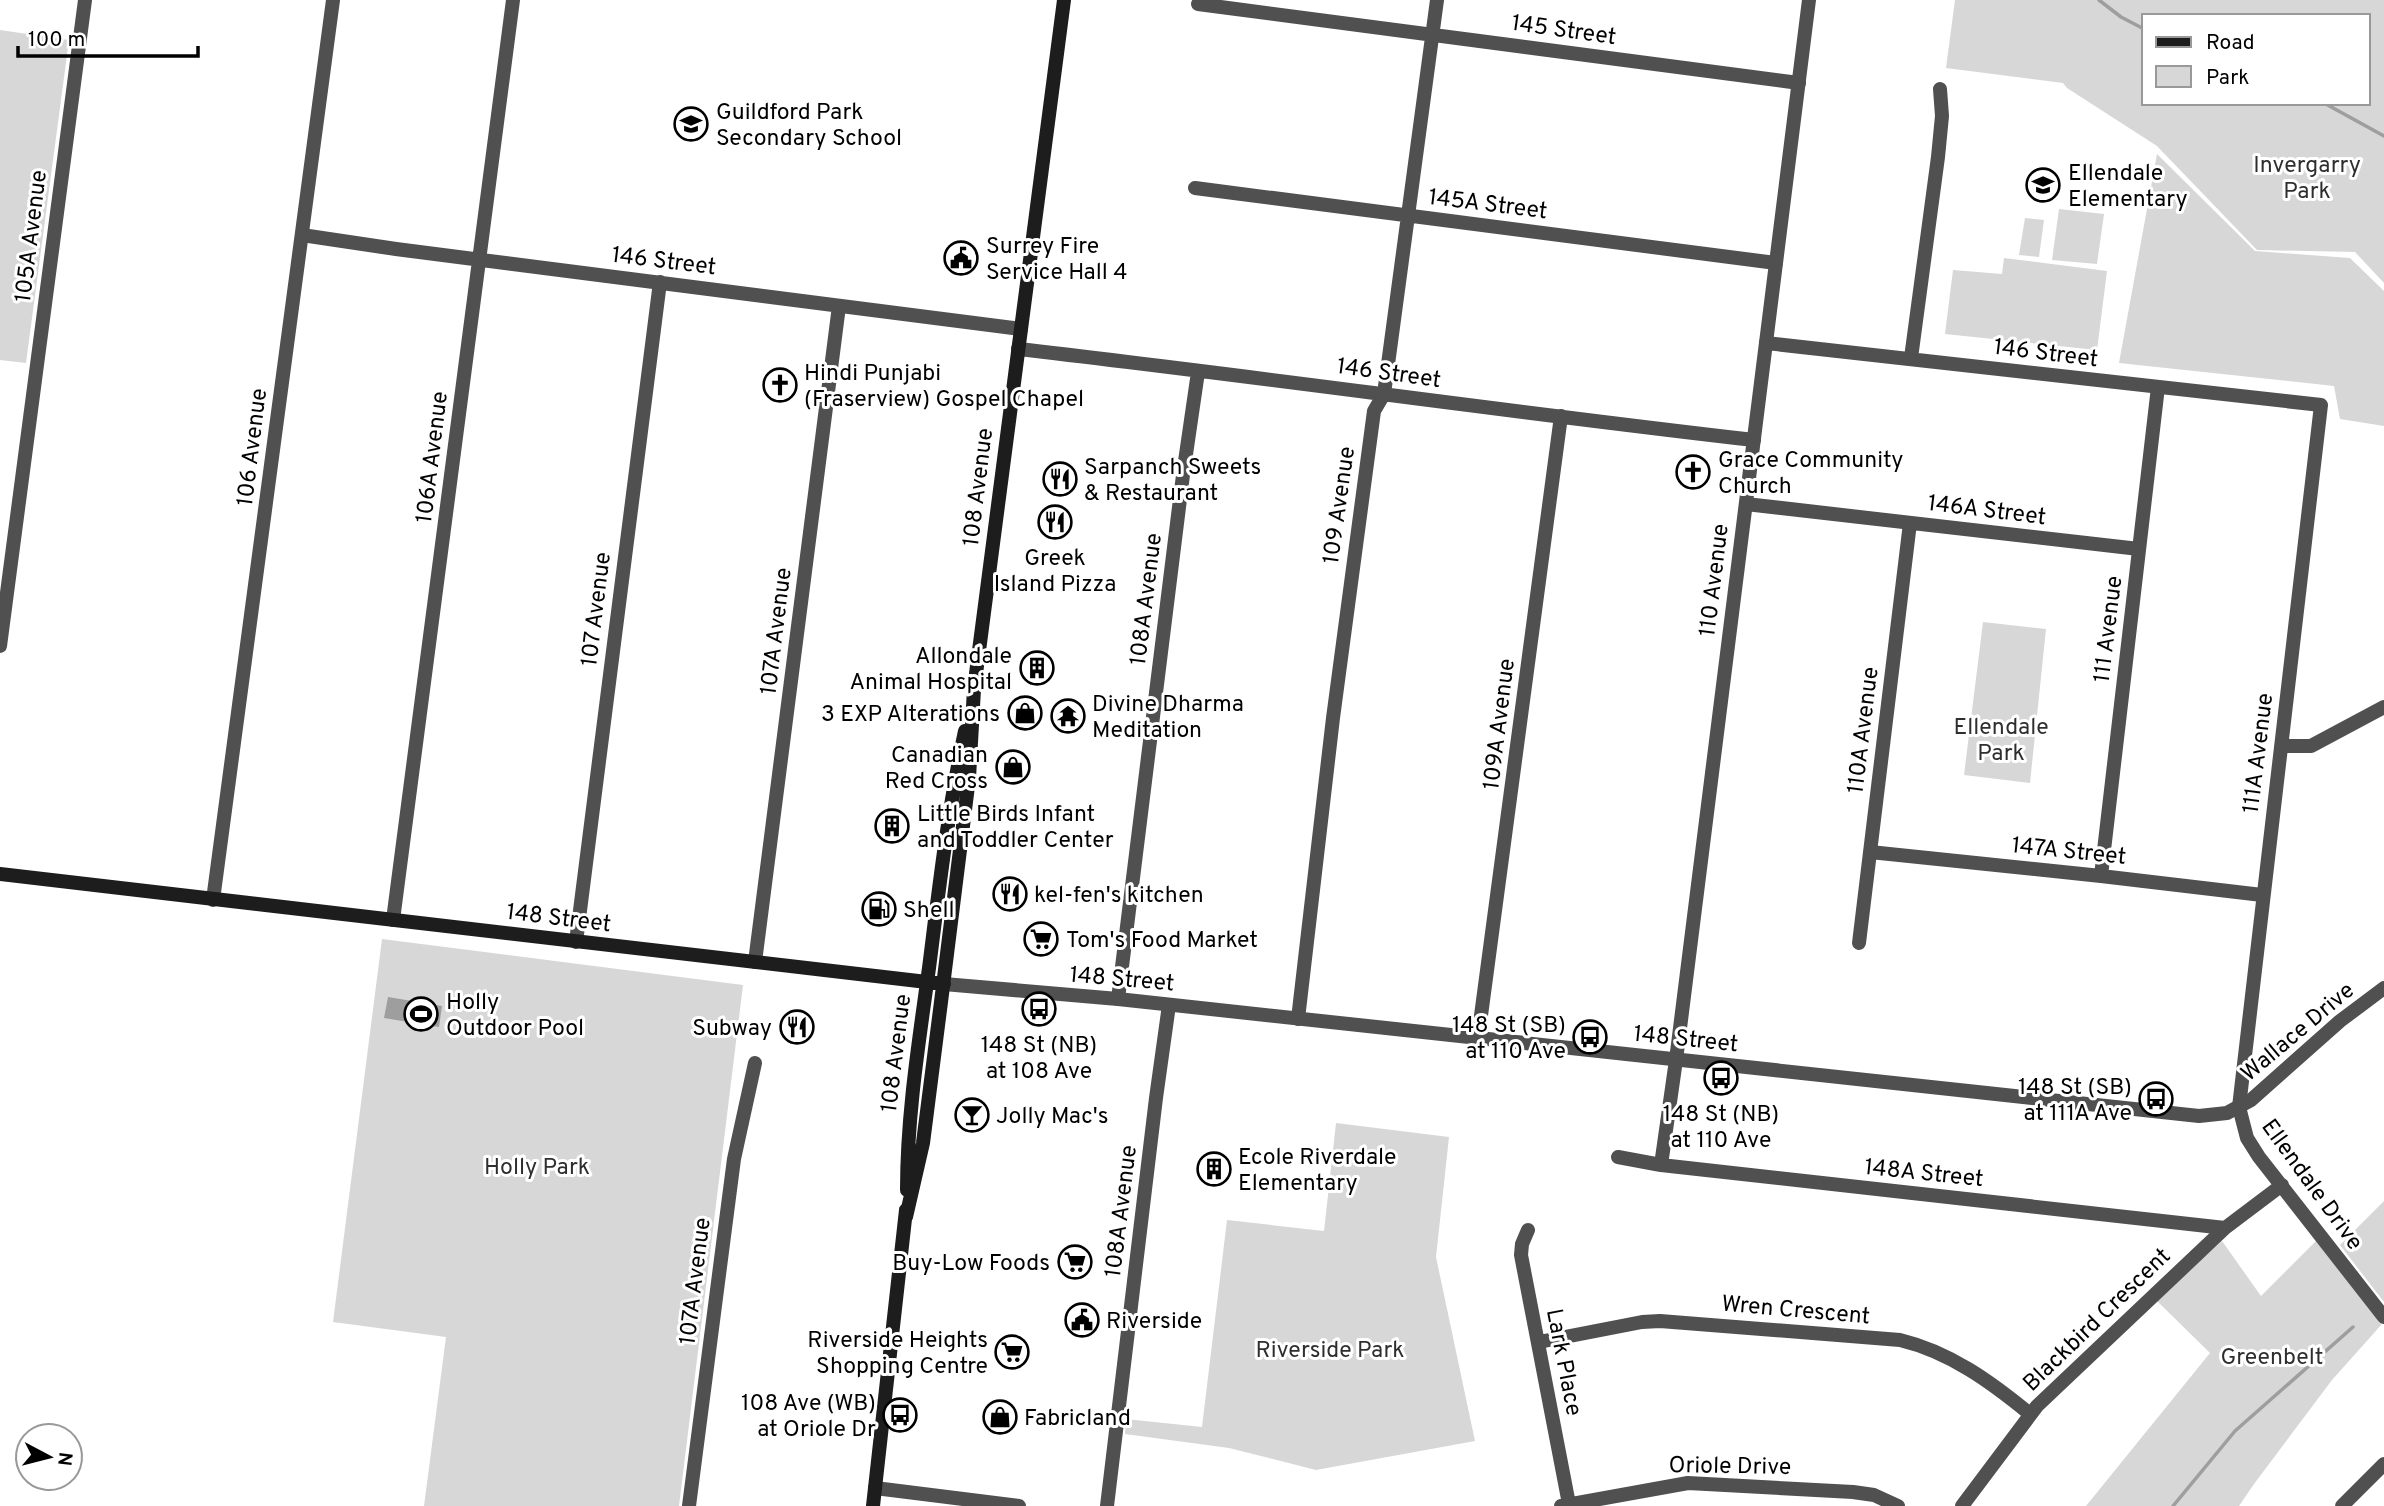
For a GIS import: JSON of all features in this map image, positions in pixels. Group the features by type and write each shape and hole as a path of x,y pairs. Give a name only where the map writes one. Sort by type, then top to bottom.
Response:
{"main road":[{"name":"108 Avenue","path":"906,1217 923,1143 944,984 969,778 974,689 1064,0"},
{"name":"108 Avenue","path":"873,1506 906,1217 907,1140 955,775 974,689"},
{"name":"148 Street","path":"0,874 944,984"}],"street":[{"name":"105A Avenue","path":"0,646 85,0"},
{"name":"106 Avenue","path":"213,900 333,0"},
{"name":"106A Avenue","path":"393,920 513,0"},
{"name":"109 Avenue","path":"1298,1019 1333,718 1374,411 1384,394 1437,0"},
{"name":"110 Avenue","path":"1661,1165 1809,0"},
{"name":"145 Street","path":"1198,4 1799,83"},
{"path":"1911,358 1938,157 1942,116 1940,89"},
{"name":"145A Street","path":"1195,188 1776,263"},
{"name":"146 Street","path":"302,235 1021,329"},
{"name":"107 Avenue","path":"576,942 660,282"},
{"name":"107A Avenue","path":"755,962 839,306"},
{"name":"146 Street","path":"1766,343 2320,405"},
{"name":"146 Street","path":"1018,349 1754,440"},
{"name":"108A Avenue","path":"1118,999 1198,372"},
{"name":"111 Avenue","path":"2101,876 2158,387"},
{"name":"111A Avenue","path":"2239,1107 2320,405"},
{"name":"109A Avenue","path":"1478,1038 1562,416"},
{"name":"146A Street","path":"1746,504 2139,550"},
{"name":"110A Avenue","path":"1859,943 1910,523"},
{"path":"2281,746 2311,746 2384,707"},
{"name":"147A Street","path":"1870,852 2262,895"},
{"name":"148 Street","path":"944,984 1118,999 2186,1116 2212,1116 2239,1107"},
{"name":"Wallace Drive","path":"2239,1107 2340,1021 2384,988"},
{"name":"108A Avenue","path":"1107,1506 1169,1005"},
{"name":"107A Avenue","path":"689,1506 734,1159 755,1063"},
{"name":"Ellendale Drive","path":"2239,1107 2247,1138 2384,1317"},
{"name":"148A Street","path":"1618,1157 1661,1165 2225,1228"},
{"name":"Blackbird Crescent","path":"1962,1506 2030,1414 2225,1228 2282,1185"},
{"name":"Lark Place","path":"1528,1230 1521,1255 1539,1342 1565,1505"},
{"name":"Wren Crescent","path":"1539,1342 1660,1321 1900,1340 1947,1356 2030,1414"},
{"path":"2342,1506 2384,1464"},
{"name":"Oriole Drive","path":"1565,1505 1688,1483 1853,1492 1874,1495 1898,1506"},
{"path":"875,1488 1020,1506"}],"green space":[{"name":"Invergarry Park","path":"1955,0 2384,0 2384,283 2355,252 2257,250 2157,146 2063,83 1946,68"},
{"path":"0,30 69,40 26,363 0,360"},
{"path":"2157,154 2255,251 2350,258 2384,291 2384,426 2340,419 2334,386 2119,363"},
{"path":"2059,209 2104,214 2097,264 2052,260"},
{"path":"2025,218 2044,220 2039,257 2019,255"},
{"path":"2004,258 2107,271 2097,350 1945,334 1953,270 2002,274"},
{"name":"Ellendale Park","path":"1983,622 2046,629 2030,783 1964,775"},
{"name":"Holly Park","path":"382,939 743,985 679,1506 424,1506 446,1337 333,1322"},
{"name":"Riverside Park","path":"1336,1123 1449,1137 1436,1257 1475,1441 1316,1470 1229,1448 1125,1434 1126,1419 1202,1427 1227,1220 1324,1231"},
{"path":"2384,1201 2384,1302 2340,1245"},
{"name":"Greenbelt","path":"2222,1241 2261,1296 2316,1241 2382,1324 2332,1380 2239,1506 2086,1506 2210,1353 2156,1300"}],"shaded area":[{"path":"388,997 442,1006 439,1027 384,1018"}],"waterway":[{"path":"2099,0 2121,17 2142,28"},
{"path":"2328,105 2384,136"},
{"path":"2173,1506 2235,1431 2353,1327"}],"place":[{"name":"Guildford Park Secondary School","path":"691,124"},
{"name":"Ellendale Elementary","path":"2043,185"},
{"name":"Surrey Fire Service Hall 4","path":"961,258"},
{"name":"Hindi Punjabi (Fraserview) Gospel Chapel","path":"780,385"},
{"name":"Grace Community Church","path":"1693,472"},
{"name":"Sarpanch Sweets & Restaurant","path":"1060,479"},
{"name":"Greek Island Pizza","path":"1055,522"},
{"name":"Allondale Animal Hospital","path":"1037,668"},
{"name":"3 EXP Alterations","path":"1025,713"},
{"name":"Divine Dharma Meditation","path":"1068,716"},
{"name":"Canadian Red Cross","path":"1013,767"},
{"name":"Little Birds Infant and Toddler Center","path":"892,826"},
{"name":"kel-fen's kitchen","path":"1010,894"},
{"name":"Shell","path":"879,909"},
{"name":"Tom's Food Market","path":"1041,939"},
{"name":"148 St (NB) at 108 Ave","path":"1039,1009"},
{"name":"Holly Outdoor Pool","path":"421,1014"},
{"name":"Subway","path":"797,1027"},
{"name":"148 St (SB) at 110 Ave","path":"1590,1037"},
{"name":"148 St (NB) at 110 Ave","path":"1721,1078"},
{"name":"148 St (SB) at 111A Ave","path":"2156,1099"},
{"name":"Jolly Mac's","path":"972,1115"},
{"name":"Ecole Riverdale Elementary","path":"1214,1169"},
{"name":"Buy-Low Foods","path":"1075,1262"},
{"name":"Riverside","path":"1082,1320"},
{"name":"Riverside Heights Shopping Centre","path":"1012,1352"},
{"name":"108 Ave (WB) at Oriole Dr","path":"900,1415"},
{"name":"Fabricland","path":"1000,1417"}]}
